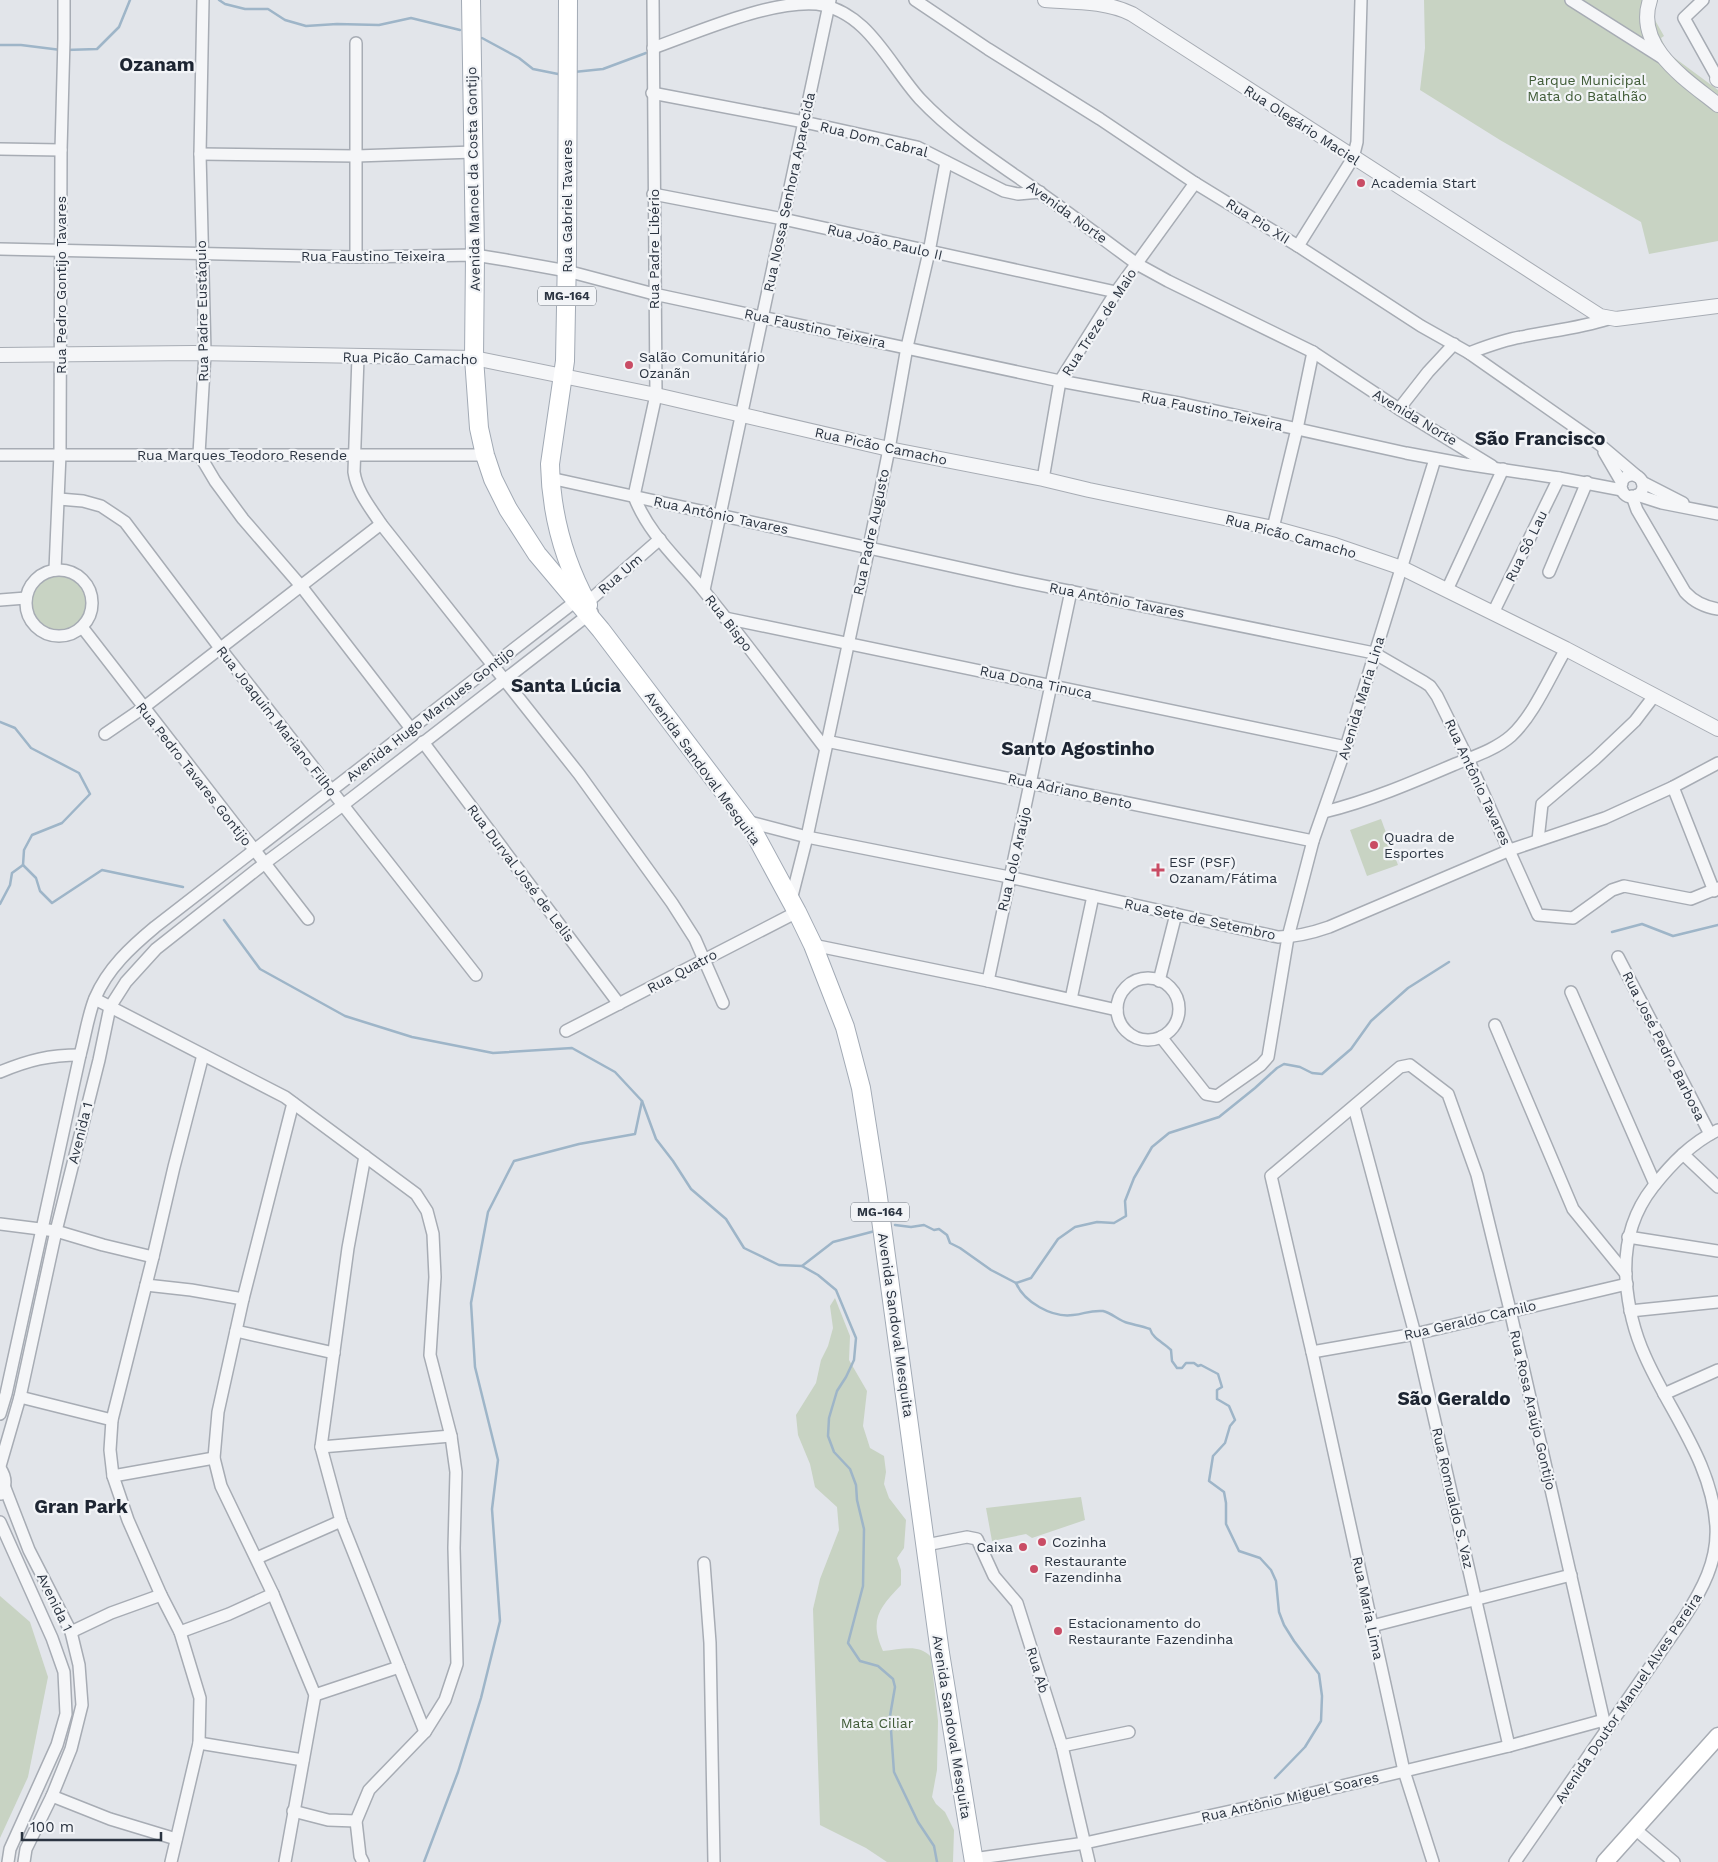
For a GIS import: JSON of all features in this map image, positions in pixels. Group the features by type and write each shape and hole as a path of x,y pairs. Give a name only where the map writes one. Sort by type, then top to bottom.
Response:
{"main road":[{"name":"Avenida Manoel da Costa Gontijo","path":"471,0 475,255 474,358"},
{"name":"Rua Gabriel Tavares","path":"568,0 565,361 550,464 550,478 560,541 583,603"},
{"name":"Avenida Sandoval Mesquita","path":"474,358 479,428 485,456 493,479 508,509 537,554 583,603 601,630 746,821 794,906 813,945 845,1027 861,1088 877,1190 940,1653 973,1860"},
{"path":"537,554 542,558 554,558 559,553 560,541"},
{"path":"1618,1862 1639,1832 1718,1736"},
{"path":"1605,1862 1639,1832 1718,1751"}],"street":[{"name":"Rua Pedro Gontijo Tavares","path":"55,570 62,354 61,150 64,0"},
{"name":"Rua Padre Eustáquio","path":"199,454 205,354 200,154 203,0"},
{"name":"Rua Padre Libério","path":"634,496 656,395 652,93 653,0"},
{"name":"Rua Pio XII","path":"915,0 980,44 1100,118 1195,183 1298,246 1421,326 1469,353 1599,444 1640,480"},
{"name":"Rua Olegário Maciel","path":"1045,0 1097,2 1126,10 1352,158 1600,316 1608,319"},
{"path":"1298,246 1352,158 1357,142 1361,0"},
{"path":"1571,0 1661,57 1717,103"},
{"path":"1650,0 1648,24 1652,40 1661,57"},
{"path":"1703,0 1684,18 1718,79"},
{"name":"Avenida Norte","path":"653,48 763,8 793,4 830,3 866,29 919,98 950,129 1040,192 1137,264 1168,282 1313,352 1399,409 1499,468"},
{"name":"Rua Nossa Senhora Aparecida","path":"704,590 830,3"},
{"path":"356,42 356,257"},
{"name":"Rua Dom Cabral","path":"652,93 804,122 918,147 1004,191 1018,194 1040,192"},
{"path":"0,149 61,150"},
{"path":"200,154 356,156 474,152"},
{"name":"Rua Padre Augusto","path":"794,906 806,837 869,547 907,347 929,252 946,162"},
{"name":"Rua Treze de Maio","path":"1043,479 1060,380 1116,292 1195,183"},
{"name":"Rua João Paulo II","path":"653,194 783,219 1116,292"},
{"name":"Rua Faustino Teixeira","path":"0,249 356,257 475,255 567,271 654,294 1435,458 1587,482 1628,491 1662,503 1718,514"},
{"path":"1469,353 1489,345 1520,337 1576,328 1608,319 1718,306"},
{"path":"1399,409 1428,372 1454,344"},
{"path":"1273,528 1313,352"},
{"name":"Rua Picão Camacho","path":"0,355 205,354 474,358 656,395 889,449 1043,479 1273,528 1335,545 1402,568 1566,649 1718,729"},
{"path":"358,357 355,483 381,524 579,774 672,903 695,939 723,1003"},
{"name":"Rua Pio XII","path":"1599,444 1685,592 1690,598 1699,603 1718,609"},
{"path":"199,454 215,481 243,518 301,586 412,730"},
{"name":"Rua Marques Teodoro Resende","path":"0,455 485,456"},
{"name":"Avenida Maria Lina","path":"1161,1037 1206,1094 1217,1096 1261,1065 1268,1057 1288,937 1313,841 1346,747 1435,458"},
{"path":"1447,590 1499,468"},
{"path":"1630,475 1640,480 1642,491 1628,491 1630,475"},
{"name":"Rua Antônio Tavares","path":"550,478 1015,580 1374,653 1410,672 1430,686 1444,708 1538,915 1573,918 1612,890 1624,886 1691,899 1716,890"},
{"name":"Rua Sô Lau","path":"1493,613 1559,478"},
{"name":"Rua Faustino Teixeira","path":"1640,480 1693,508"},
{"path":"1549,572 1587,482"},
{"name":"Rua Bispo","path":"634,496 639,508 660,539 704,590 826,744"},
{"name":"Rua Joaquim Mariano Filho","path":"58,499 83,501 101,506 125,522 220,648 476,975"},
{"path":"105,734 143,708 381,524"},
{"name":"Rua Um","path":"583,603 660,539"},
{"path":"55,570 66,571 76,575 84,582 90,592 92,602 90,613 82,627 67,634 56,635 46,633 36,627 26,609 26,598 36,579 45,573 55,570"},
{"name":"Rua Lolo Araújo","path":"988,981 1071,591"},
{"path":"0,600 26,598"},
{"name":"Avenida Hugo Marques Gontijo","path":"254,850 493,666 583,603"},
{"name":"Avenida Hugo Marques Gontijo","path":"264,863 343,805 504,680 583,603"},
{"name":"Rua Dona Tinuca","path":"725,618 1346,747"},
{"name":"Rua Pedro Tavares Gontijo","path":"82,627 308,919"},
{"path":"1324,812 1363,801 1498,746 1511,736 1534,705 1566,649"},
{"path":"1538,840 1542,804 1596,759 1635,722 1654,696"},
{"name":"Rua Durval José de Lelis","path":"423,742 619,1004"},
{"name":"Rua Adriano Bento","path":"826,744 1031,783 1313,841"},
{"name":"Rua Sete de Setembro","path":"746,821 806,837 1009,877 1288,937 1309,934 1330,927 1510,850 1605,818 1673,787 1718,763"},
{"path":"1673,787 1716,890"},
{"name":"Avenida 1","path":"0,1414 6,1394 80,1055 95,999 108,974 128,950 254,850"},
{"name":"Avenida 1","path":"24,1862 26,1849 52,1796 71,1749 82,1706 79,1665 71,1632 29,1550 2,1491 6,1480 0,1467 20,1397 56,1230 110,1008 126,982 156,949 264,863"},
{"path":"1071,1000 1093,896"},
{"name":"Rua Quatro","path":"566,1031 704,959 794,906"},
{"path":"1159,981 1176,914"},
{"path":"813,945 1117,1010"},
{"name":"Rua José Pedro Barbosa","path":"1618,957 1714,1132"},
{"path":"1150,978 1159,981 1168,986 1178,1003 1178,1013 1172,1027 1161,1037 1151,1040 1131,1035 1124,1029 1119,1020 1118,1000 1130,984 1150,978"},
{"path":"1571,992 1655,1184"},
{"path":"95,999 293,1103 416,1194 427,1211 433,1234 435,1277 430,1355 451,1436 456,1472 454,1548 457,1664 445,1700 425,1732 369,1790 356,1821 360,1856 363,1862"},
{"path":"1495,1025 1573,1209 1626,1279"},
{"path":"0,1072 20,1064 55,1055 80,1055"},
{"path":"171,1862 199,1743 200,1698 180,1632 161,1595 128,1520 113,1476 110,1450 112,1420 203,1055"},
{"name":"Rua Rosa Araújo Gontijo","path":"1354,1107 1400,1067 1410,1065 1448,1094 1477,1175 1510,1310 1605,1725"},
{"path":"285,1862 315,1695 257,1558 221,1486 214,1458 218,1412 243,1299 293,1103"},
{"name":"Rua Romualdo S. Vaz","path":"1354,1107 1415,1334 1509,1746"},
{"name":"Rua Maria Lima","path":"1354,1107 1271,1176 1312,1352 1404,1771 1433,1862"},
{"name":"Avenida Doutor Manuel Alves Pereira","path":"1515,1862 1605,1725 1698,1597 1706,1582 1715,1550 1716,1526 1710,1488 1704,1469 1645,1357 1638,1339 1630,1311 1625,1253 1633,1221 1655,1184 1672,1163 1699,1140 1714,1132"},
{"path":"1683,1154 1718,1187"},
{"path":"365,1156 348,1248 321,1447 341,1521 425,1732"},
{"path":"0,1224 41,1230 56,1230 103,1245 153,1257"},
{"path":"1628,1237 1718,1251"},
{"name":"Rua Geraldo Camilo","path":"1312,1352 1415,1334 1626,1279"},
{"path":"146,1285 243,1299"},
{"path":"1630,1311 1718,1302"},
{"path":"236,1331 334,1353"},
{"path":"1664,1394 1718,1370"},
{"path":"20,1397 112,1420"},
{"path":"321,1447 451,1436"},
{"path":"113,1476 214,1458"},
{"path":"257,1558 341,1521"},
{"name":"Avenida 1","path":"0,1522 52,1638 64,1672 66,1714 57,1745 10,1849 8,1862"},
{"name":"Rua Ab","path":"926,1545 967,1537 977,1539 994,1576 1017,1603 1062,1746 1089,1862"},
{"path":"704,1563 710,1643 714,1862"},
{"path":"1372,1626 1571,1574"},
{"path":"180,1632 229,1614 273,1594"},
{"path":"71,1632 111,1612 161,1595"},
{"path":"315,1695 400,1667"},
{"name":"Rua Antônio Miguel Soares","path":"973,1860 1085,1843 1605,1725"},
{"path":"1062,1746 1129,1732"},
{"path":"199,1743 303,1760"},
{"path":"52,1796 110,1819 176,1839"},
{"path":"293,1811 328,1820 356,1821"},
{"path":"1639,1832 1674,1862"}],"green space":[{"name":"Parque Municipal Mata do Batalhão","path":"1424,0 1658,0 1652,15 1664,36 1661,38 1668,53 1718,90 1718,241 1649,254 1641,222 1500,140 1420,90 1425,48"},
{"path":"59,576 69,578 78,584 84,593 86,603 84,613 78,622 69,628 59,630 49,628 40,622 34,613 32,603 34,593 40,584 49,578"},
{"path":"1381,819 1398,865 1367,876 1350,830"},
{"name":"Mata Ciliar","path":"835,1298 850,1336 849,1360 867,1391 863,1426 870,1448 884,1456 886,1472 884,1484 889,1498 906,1520 904,1548 897,1558 901,1570 901,1585 882,1608 877,1623 877,1631 883,1651 915,1649 921,1650 931,1657 938,1721 937,1770 932,1797 936,1804 945,1812 954,1830 953,1862 887,1862 866,1848 820,1825 813,1609 820,1579 839,1530 837,1507 815,1487 810,1464 798,1435 796,1415 816,1383 821,1360 828,1346 833,1328 830,1306"},
{"path":"1081,1497 1085,1520 1032,1538 1026,1534 992,1541 986,1508"},
{"path":"0,1596 30,1622 48,1677 28,1777 0,1838"}],"waterway":[{"path":"66,50 97,49 119,27 130,0"},
{"path":"219,0 225,4 245,9 268,9 285,20 306,26 337,24 379,25 411,18 460,30"},
{"path":"482,38 519,58 533,69 558,74"},
{"path":"0,45 21,45 61,50"},
{"path":"574,72 603,69 646,53"},
{"path":"0,722 15,728 31,748 79,773 90,794 62,823 32,835 24,850 23,865 36,878 40,891 52,903 102,870 183,887"},
{"path":"0,904 10,885 12,873 23,865"},
{"path":"224,920 260,969 345,1016 412,1037 493,1053 572,1048 615,1072 642,1101 656,1139 691,1189 726,1219 744,1248 779,1265 802,1266 833,1242 875,1231"},
{"path":"1612,932 1642,924 1673,936 1718,925"},
{"path":"1016,1283 1031,1278 1058,1239 1075,1227 1097,1222 1114,1223 1126,1216 1125,1201 1134,1178 1152,1147 1169,1133 1219,1117 1284,1064 1300,1067 1312,1073 1322,1074 1351,1049 1371,1021 1408,988 1449,962"},
{"path":"424,1862 458,1772 481,1698 500,1621 492,1509 498,1460 475,1367 471,1303 488,1212 514,1161 579,1144 635,1134 642,1101"},
{"path":"895,1225 911,1227 924,1225 934,1230 939,1229 947,1235 950,1243 991,1270 1016,1283"},
{"path":"802,1266 818,1275 836,1290 856,1338 854,1360 837,1391 829,1418 828,1436 834,1452 850,1469 856,1485 857,1500 864,1529 863,1586 848,1643 860,1661 878,1666 893,1679 895,1687 890,1716 894,1772 918,1822 934,1846 937,1862"},
{"path":"1016,1283 1032,1302 1056,1314 1077,1315 1103,1311 1125,1322 1150,1329 1156,1338 1171,1350 1172,1361 1177,1368 1182,1368 1186,1363 1194,1363 1218,1374 1222,1387 1217,1390 1217,1399 1229,1406 1235,1420 1230,1426 1225,1443 1213,1456 1209,1481 1224,1492 1226,1524 1239,1551 1260,1558 1271,1570 1276,1581 1279,1612 1284,1625 1319,1674 1322,1696 1321,1721 1305,1747 1275,1778"}],"place":[{"name":"Academia Start","path":"1361,183"},
{"name":"Salão Comunitário Ozanãn","path":"629,365"},
{"name":"Quadra de Esportes","path":"1374,845"},
{"name":"ESF (PSF) Ozanam/Fátima","path":"1158,870"},
{"name":"Cozinha","path":"1042,1542"},
{"name":"Caixa","path":"1023,1547"},
{"name":"Restaurante Fazendinha","path":"1034,1569"},
{"name":"Estacionamento do Restaurante Fazendinha","path":"1058,1631"}],"district":[{"name":"Ozanam","path":"157,64"},
{"name":"São Francisco","path":"1540,438"},
{"name":"Santa Lúcia","path":"566,685"},
{"name":"Santo Agostinho","path":"1078,748"},
{"name":"São Geraldo","path":"1454,1398"},
{"name":"Gran Park","path":"81,1506"}]}
